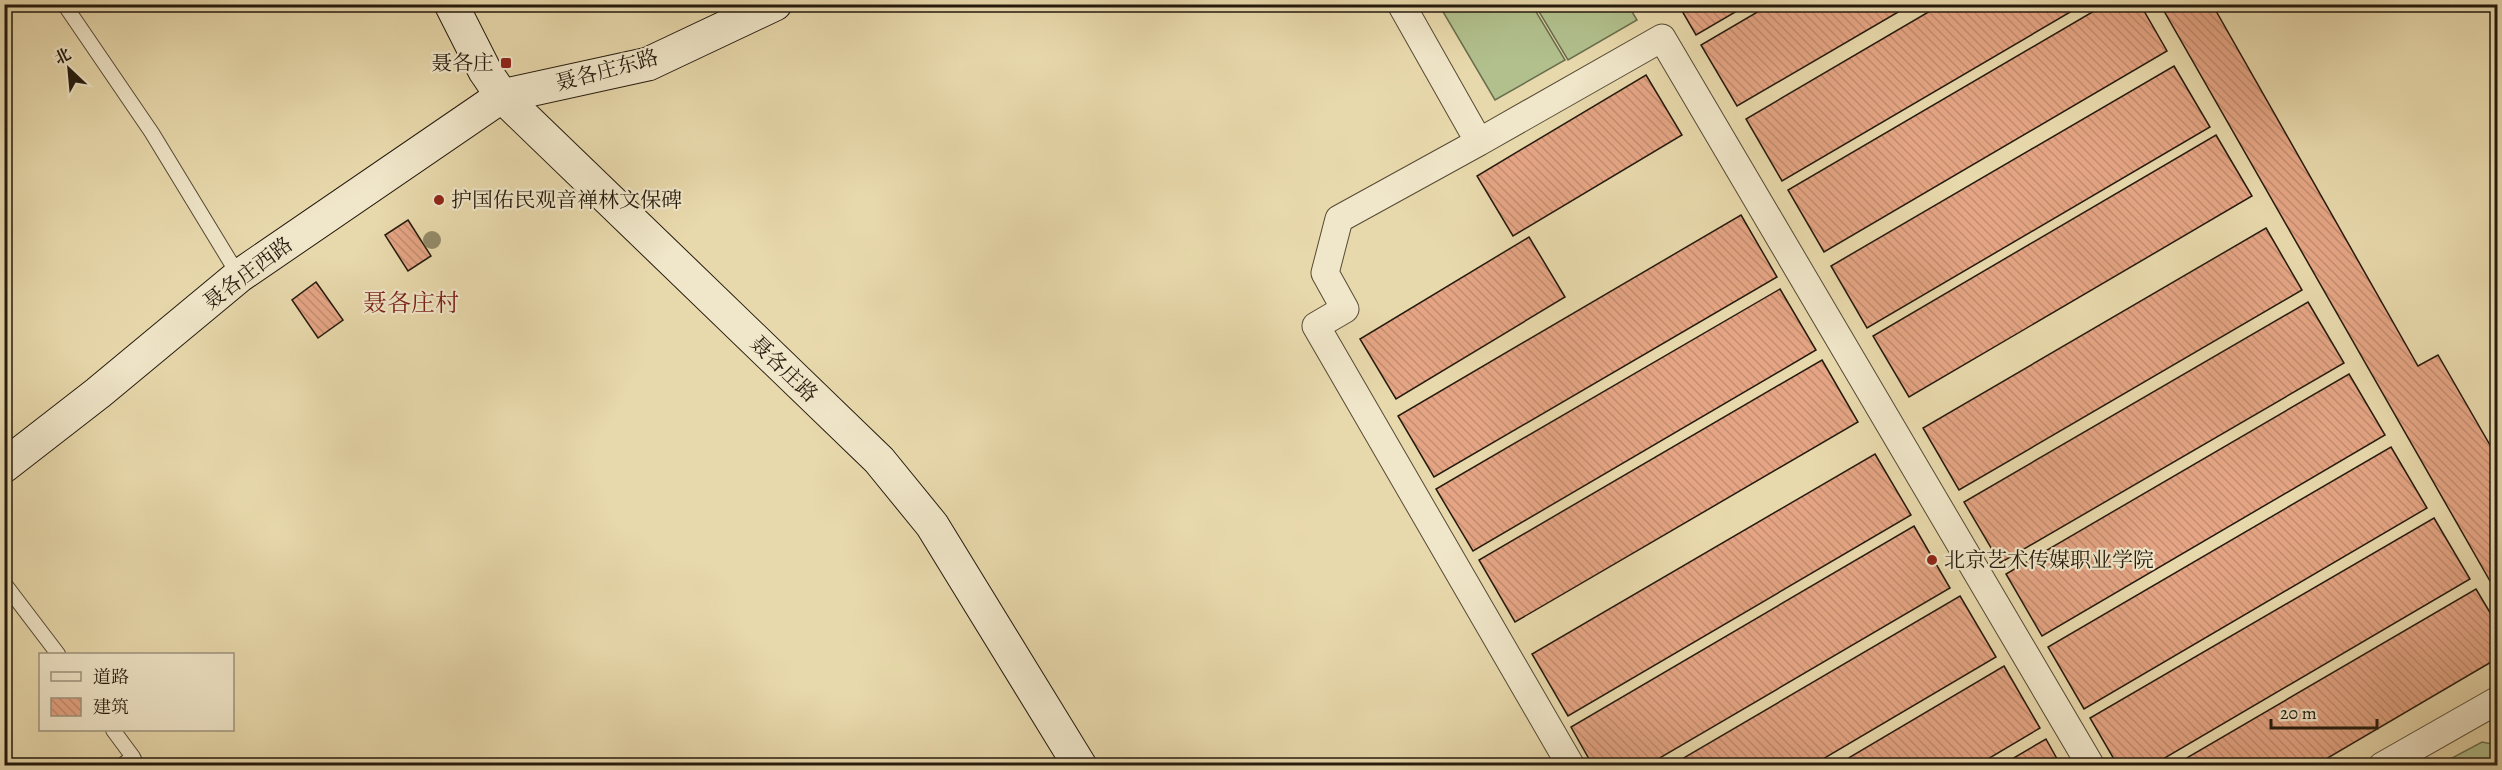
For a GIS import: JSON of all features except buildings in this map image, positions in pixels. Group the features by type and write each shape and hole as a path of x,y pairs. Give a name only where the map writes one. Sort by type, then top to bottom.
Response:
{"street":[{"name":"聂各庄路","path":"451,4 485,71 502,96 879,460 932,525 1080,765"},
{"name":"聂各庄东路","path":"502,96 648,64 775,4"},
{"path":"1401,4 1479,142"},
{"path":"1571,765 1316,326 1345,309 1324,273 1339,219 1662,38 2091,765"},
{"name":"聂各庄西路","path":"4,466 98,393 239,276 502,96"},
{"path":"2382,765 2498,700"}],"lane":[{"path":"64,4 152,133 239,276"},
{"path":"4,583 57,653"},
{"path":"114,731 135,761 121,765"}],"green space":[{"path":"1439,5 1532,5 1565,60 1495,100"},
{"path":"1535,5 1628,5 1637,20 1568,60"},
{"path":"2482,742 2497,745 2497,765 2439,765"}],"place":[{"name":"聂各庄","path":"506,63"},
{"name":"护国佑民观音禅林文保碑","path":"439,200"},
{"name":"北京艺术传媒职业学院","path":"1932,560"}],"district":[{"name":"聂各庄村","path":"411,303"}]}
